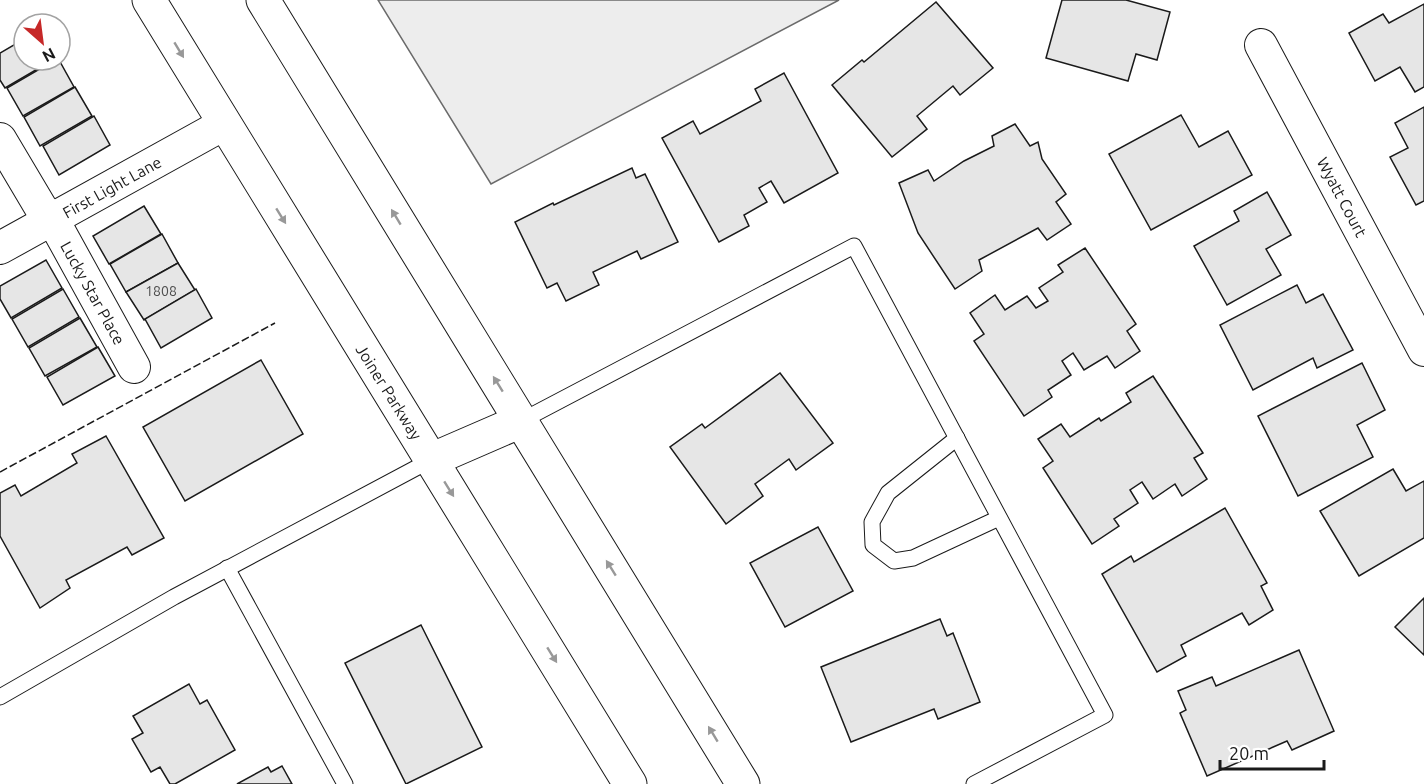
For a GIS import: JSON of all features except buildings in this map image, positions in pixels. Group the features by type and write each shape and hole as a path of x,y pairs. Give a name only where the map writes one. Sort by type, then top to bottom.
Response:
{"main road":[{"name":"Joiner Parkway","path":"148,0 630,784"},
{"path":"263,0 743,784"},
{"path":"431,460 521,422"}],"street":[{"name":"Wyatt Court","path":"1260,45 1424,350"},
{"name":"First Light Lane","path":"0,248 224,124"},
{"name":"Lucky Star Place","path":"0,139 40,208 53,220 134,367"}],"lane":[{"path":"521,422 854,246 1105,715 974,784"},
{"path":"957,438 888,493 872,522 873,545 894,561 913,558 999,518"},
{"path":"0,697 174,597 431,460"},
{"path":"227,568 345,784"}],"shaded area":[{"path":"378,0 839,0 491,184"}],"fence":[{"path":"0,472 275,323"}]}
